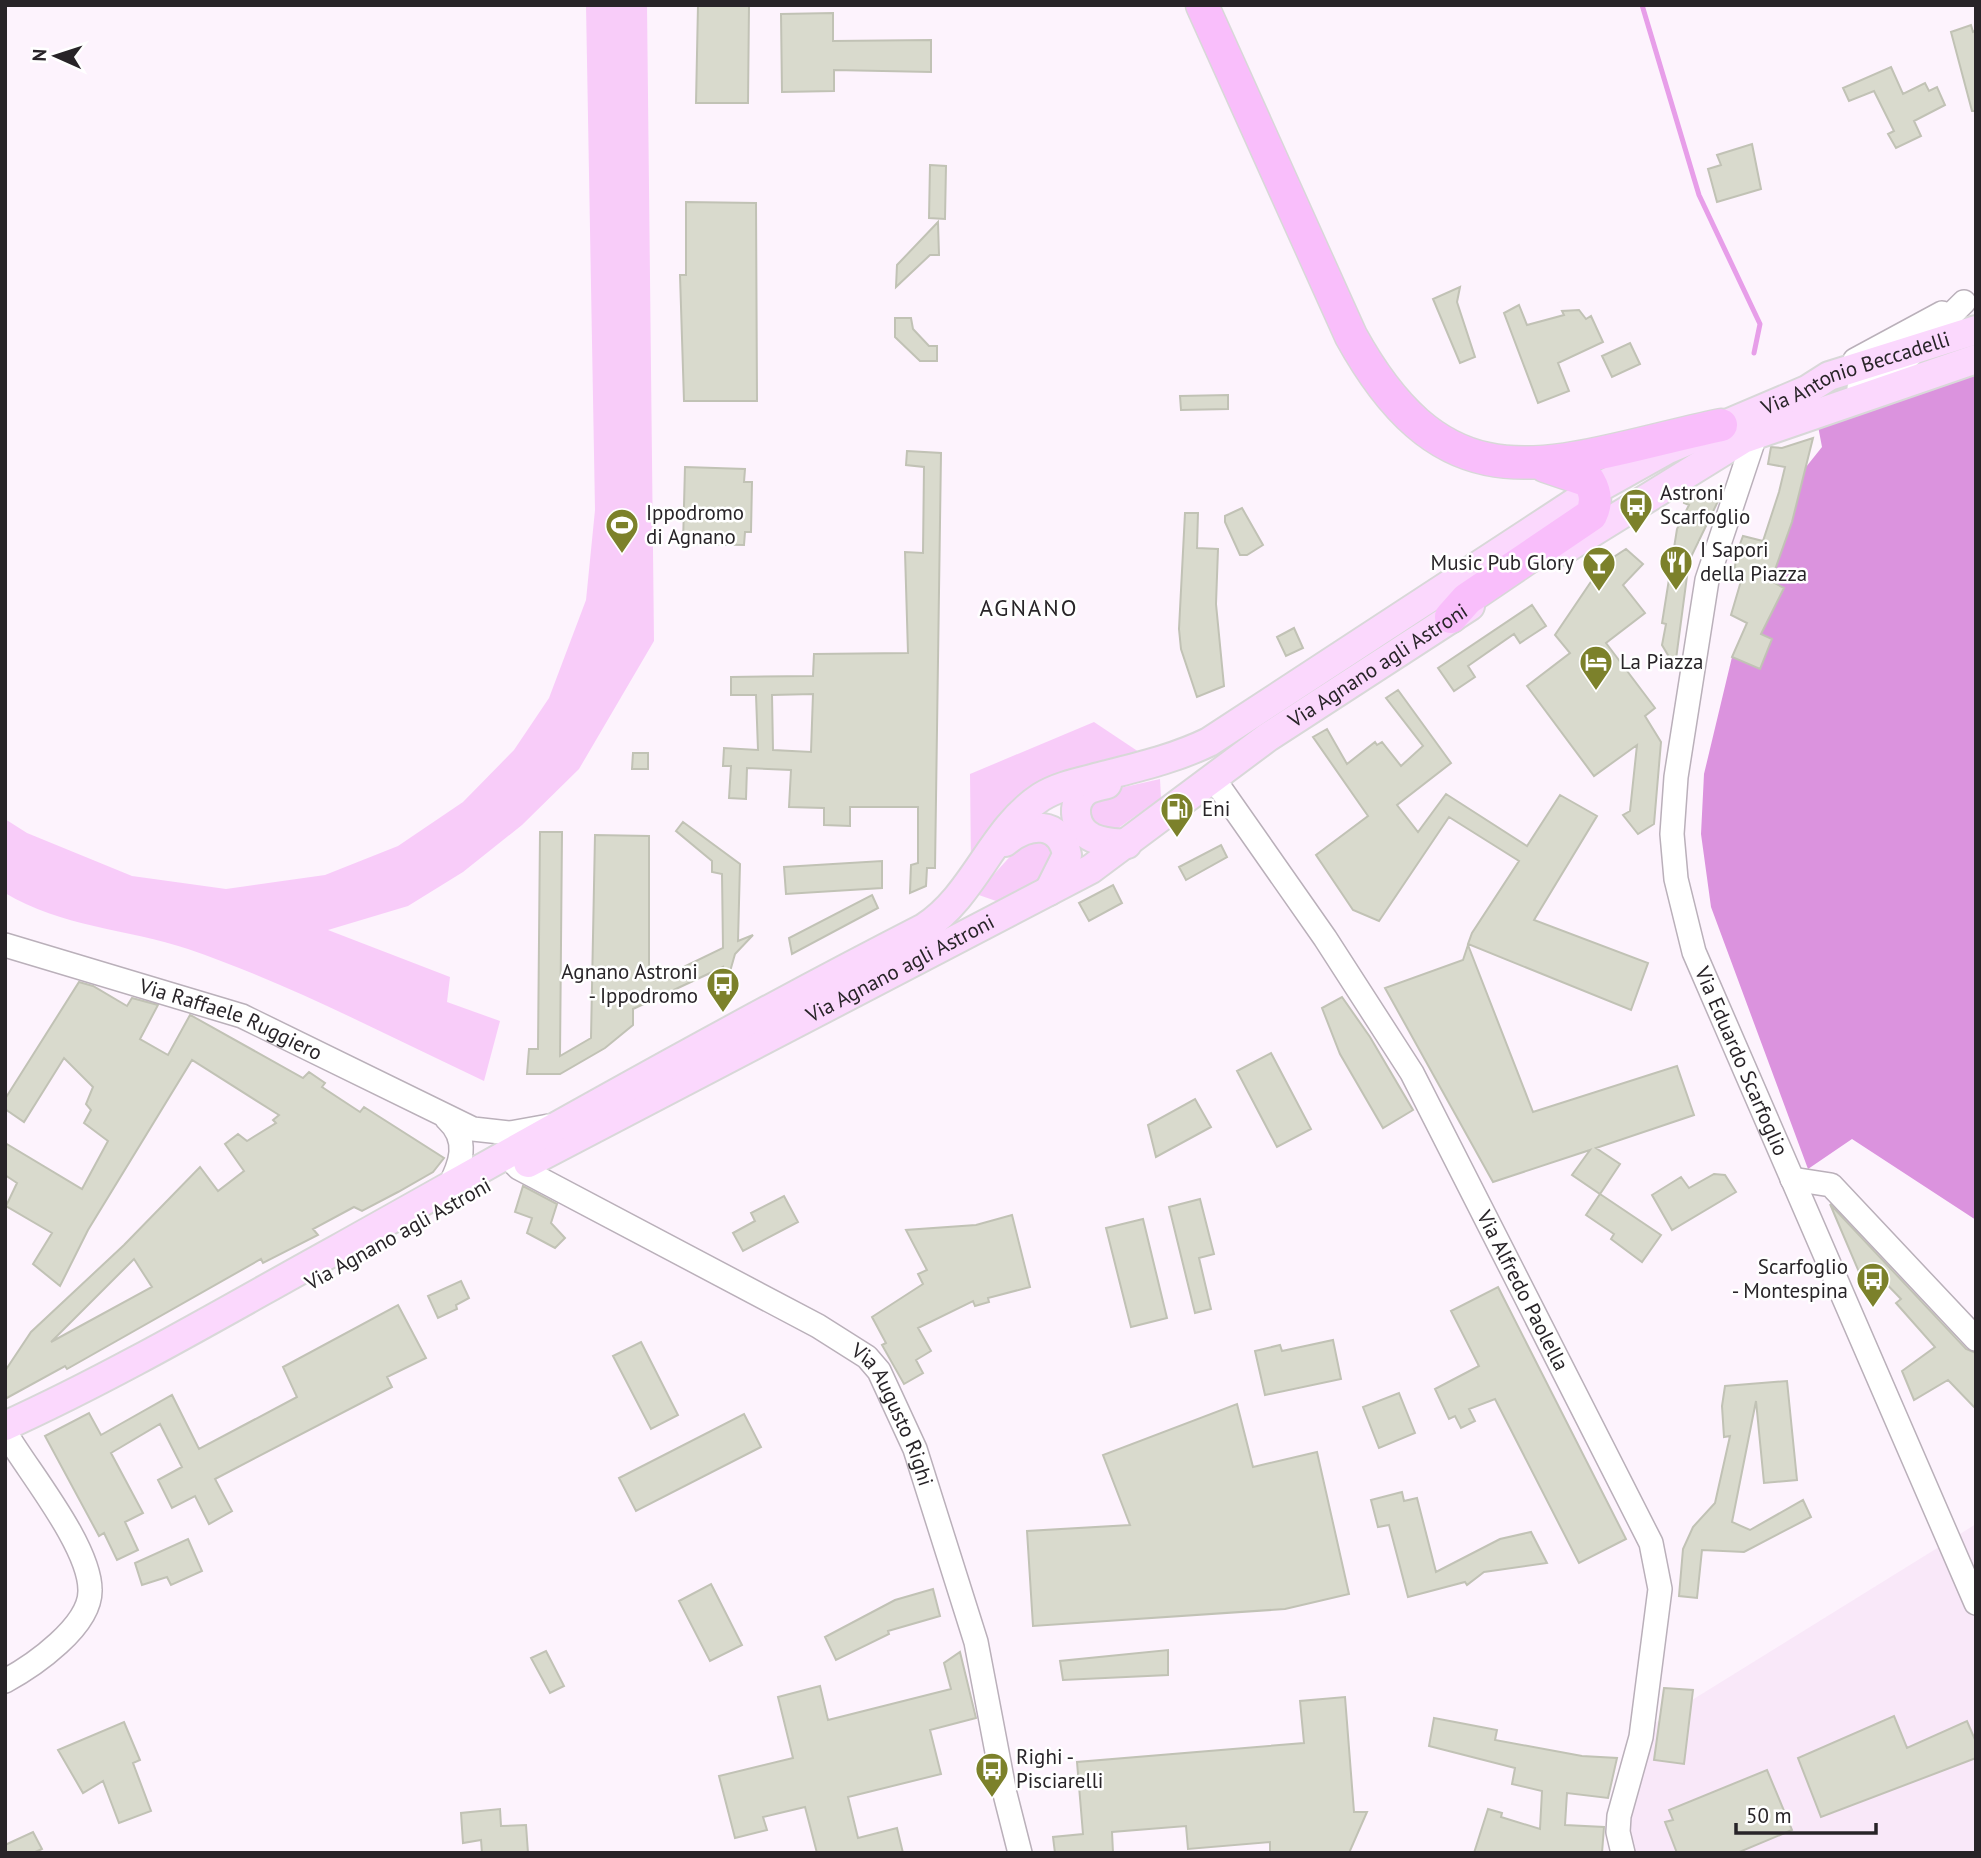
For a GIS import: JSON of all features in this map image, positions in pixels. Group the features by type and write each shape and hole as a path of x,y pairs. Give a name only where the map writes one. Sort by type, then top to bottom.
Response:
{"highway":[{"path":"1202,5 1351,336 1375,376 1406,415 1451,446 1491,461 1534,464 1580,475 1589,481 1594,490 1595,506 1591,515 1467,599 1451,617"},
{"path":"1534,464 1596,455 1741,422"}],"main road":[{"name":"Via Antonio Beccadelli","path":"1741,422 1807,390 1829,376 1976,331"},
{"name":"Via Antonio Beccadelli","path":"1741,422 1824,410 1976,359"},
{"name":"Via Agnano agli Astroni","path":"7,1436 178,1353 512,1162 1091,869 1268,737 1451,617 1592,533 1698,465 1741,422"},
{"name":"Via Agnano agli Astroni","path":"7,1436 119,1368 448,1189 512,1162 563,1122 924,928 944,915 1021,815 1042,797 1073,784 1185,754 1238,726 1594,490 1668,449 1741,422"},
{"path":"1126,844 1095,839 1082,830 1076,816 1079,799 1093,788 1131,778 1157,762 1170,783 1171,793 1163,817"},
{"path":"990,853 1010,837 1031,828 1052,829 1066,846 1068,855 1049,891"},
{"path":"970,884 970,894 978,905 1019,907"}],"street":[{"path":"1824,410 1841,397 1883,378 1970,298"},
{"path":"1829,376 1970,298"},
{"name":"Via Eduardo Scarfoglio","path":"1741,422 1736,492 1705,591 1676,777 1674,857 1679,900 1694,952 1976,1603"},
{"path":"1698,465 1721,466 1730,474 1736,492"},
{"name":"Via Alfredo Paolella","path":"1213,778 1325,938 1412,1073 1651,1543 1660,1589 1641,1737 1619,1816 1618,1832 1623,1853"},
{"name":"Via Raffaele Ruggiero","path":"5,945 242,1016 447,1119 473,1129 510,1133 563,1122"},
{"path":"447,1119 457,1128 462,1147 448,1189"},
{"name":"Via Augusto Righi","path":"512,1162 818,1326 867,1357 879,1371 915,1449 976,1642 1005,1794 1020,1853"},
{"path":"1792,1179 1831,1185 1976,1339"},
{"path":"5,1681 50,1651 74,1627 84,1612 90,1592 80,1553 7,1436"}],"shaded area":[{"name":"Ippodromo di Agnano","path":"586,5 647,5 654,641 579,769 522,825 463,872 408,906 328,930 450,977 447,1002 500,1021 484,1081 338,1011 226,963 165,942 49,913 5,893 5,819 27,833 132,876 226,889 325,875 398,846 463,802 514,750 549,698 586,600 595,510"},
{"path":"1976,373 1976,1220 1852,1139 1808,1169 1711,907 1701,834 1704,774 1732,657 1760,669 1772,639 1761,634 1784,589 1771,581 1792,522 1806,467 1822,447 1818,426"},
{"path":"1094,722 1142,754 1068,775 1014,800 971,865 970,774"},
{"path":"1160,779 1161,798 1117,829 1091,827 1087,805 1098,793"},
{"path":"1040,836 1058,854 1043,877 996,901 976,894 1024,841"},
{"path":"1976,1524 1976,1853 1618,1853 1634,1736"}],"building":[{"path":"698,5 749,5 748,103 696,103"},
{"path":"833,13 833,41 931,40 931,72 834,70 834,91 782,92 781,14"},
{"path":"1971,25 1973,32 1976,31 1976,111 1972,111 1951,32"},
{"path":"1891,67 1903,94 1925,83 1929,91 1937,87 1945,105 1914,121 1921,136 1896,148 1888,134 1894,131 1874,91 1849,101 1843,88"},
{"path":"1752,144 1761,189 1717,202 1708,169 1721,165 1717,155"},
{"path":"930,165 946,166 945,219 929,218"},
{"path":"686,202 756,203 757,401 684,401 680,275 686,275"},
{"path":"938,222 939,255 930,255 896,287 897,265"},
{"path":"1460,287 1457,302 1475,357 1460,363 1433,299"},
{"path":"1519,305 1527,325 1564,315 1562,311 1579,310 1586,319 1591,316 1603,342 1558,363 1569,391 1538,403 1504,313"},
{"path":"895,318 911,318 913,329 929,346 937,346 937,361 920,361 895,337"},
{"path":"1630,343 1640,364 1612,377 1602,356"},
{"path":"1228,395 1228,409 1181,410 1180,396"},
{"path":"1813,438 1792,522 1771,581 1784,588 1761,634 1772,639 1760,669 1732,657 1747,623 1731,615 1741,581 1734,579 1736,555 1743,536 1763,541 1779,492 1785,467 1768,464 1771,447 1782,448"},
{"path":"907,451 941,453 935,868 927,868 926,886 910,893 911,865 918,863 918,807 850,807 850,826 824,825 824,808 789,807 791,770 747,768 746,799 729,798 731,766 723,766 724,748 758,750 756,695 731,695 731,677 813,676 814,654 908,653 905,552 923,553 924,467 906,465","holes":["813,694 811,752 773,750 772,695"]},
{"path":"685,467 745,469 744,482 752,482 751,532 745,532 744,545 683,544"},
{"path":"1693,489 1721,495 1689,561 1675,667 1662,645 1666,624 1662,623 1677,529 1689,505 1684,503 1686,494"},
{"path":"1242,508 1263,545 1247,555 1240,555 1225,522 1225,516"},
{"path":"1185,513 1198,513 1197,548 1218,549 1216,604 1224,686 1197,697 1181,649 1179,629"},
{"path":"1626,549 1643,564 1623,585 1645,613 1606,643 1655,708 1645,716 1661,742 1654,824 1638,834 1623,815 1630,811 1637,745 1594,776 1527,686 1570,653 1555,635 1603,564"},
{"path":"1532,605 1546,626 1520,643 1514,634 1468,666 1475,677 1454,691 1438,668"},
{"path":"1294,628 1303,648 1286,656 1277,637"},
{"path":"1398,690 1451,763 1397,805 1418,832 1446,794 1527,846 1560,795 1597,816 1534,920 1648,963 1631,1010 1468,944 1472,933 1519,861 1449,817 1379,921 1353,910 1316,855 1368,816 1313,737 1327,729 1347,764 1375,742 1377,745 1382,742 1401,766 1423,746 1386,698"},
{"path":"633,753 648,753 648,769 632,769"},
{"path":"683,822 740,864 738,941 753,935 735,954 727,982 722,981 723,967 633,1009 633,1025 605,1048 560,1074 527,1074 529,1049 538,1049 540,832 562,832 560,1056 591,1038 595,835 649,836 649,972 662,967 665,976 723,948 722,874 712,872 712,861 676,831"},
{"path":"1221,845 1227,857 1186,880 1179,867"},
{"path":"882,861 882,888 786,894 784,867"},
{"path":"1113,885 1122,903 1089,921 1079,903"},
{"path":"872,895 878,908 792,954 789,938"},
{"path":"1468,945 1533,1112 1677,1066 1694,1115 1596,1148 1620,1164 1600,1194 1572,1175 1590,1150 1493,1182 1385,988 1463,960"},
{"path":"79,982 93,986 127,1006 132,998 158,1005 140,1039 168,1055 190,1015 303,1078 309,1072 325,1083 322,1087 360,1112 364,1107 444,1158 433,1172 398,1192 362,1211 354,1207 313,1229 318,1235 263,1263 261,1259 67,1369 65,1366 5,1399 5,1371 31,1332 124,1245 200,1167 218,1191 244,1171 225,1144 238,1134 247,1141 276,1123 273,1120 279,1115 192,1060 88,1230 60,1286 33,1264 52,1233 6,1206 17,1183 5,1175 5,1143 82,1189 108,1141 84,1123 91,1110 86,1104 93,1087 64,1058 24,1122 5,1109 5,1099","holes":["134,1259 152,1287 51,1342"]},
{"path":"1342,997 1370,1037 1413,1110 1383,1128 1340,1054 1322,1008"},
{"path":"1271,1053 1311,1129 1277,1147 1237,1071"},
{"path":"1195,1099 1211,1127 1156,1157 1148,1125"},
{"path":"1714,1174 1725,1175 1736,1192 1672,1230 1652,1195 1681,1177 1689,1188"},
{"path":"523,1186 557,1204 551,1223 565,1238 555,1248 527,1233 532,1218 515,1212"},
{"path":"1600,1194 1661,1235 1642,1262 1611,1239 1614,1234 1586,1215"},
{"path":"784,1196 798,1222 743,1251 733,1233 755,1221 751,1213"},
{"path":"1200,1199 1214,1254 1199,1258 1211,1309 1195,1313 1169,1207"},
{"path":"1830,1204 1966,1349 1976,1353 1976,1409 1948,1380 1914,1400 1902,1371 1935,1347 1896,1303 1901,1299 1873,1270 1862,1279"},
{"path":"1012,1215 1030,1287 988,1298 989,1302 975,1306 973,1301 918,1328 931,1351 916,1360 923,1373 904,1384 882,1345 886,1343 872,1317 923,1284 918,1274 927,1270 906,1230 976,1225"},
{"path":"1143,1219 1167,1318 1131,1327 1106,1228"},
{"path":"461,1281 469,1298 456,1305 457,1309 438,1318 428,1296"},
{"path":"1498,1287 1626,1539 1579,1563 1495,1399 1469,1409 1475,1421 1461,1428 1455,1416 1449,1419 1435,1389 1479,1366 1451,1311"},
{"path":"398,1305 426,1358 387,1377 392,1387 215,1479 232,1511 209,1524 195,1496 172,1508 158,1480 182,1467 160,1424 111,1453 143,1513 125,1522 138,1550 117,1560 104,1533 99,1536 45,1436 89,1413 101,1435 172,1395 199,1449 297,1397 283,1367"},
{"path":"1333,1340 1341,1379 1265,1395 1255,1351 1280,1345 1282,1351"},
{"path":"641,1342 678,1415 651,1429 613,1356"},
{"path":"1787,1381 1797,1480 1764,1483 1756,1401 1732,1522 1750,1530 1803,1500 1811,1517 1744,1552 1702,1550 1697,1598 1679,1596 1683,1549 1693,1527 1715,1503 1730,1436 1724,1437 1722,1406 1725,1386"},
{"path":"1399,1393 1415,1433 1379,1448 1363,1407"},
{"path":"1237,1404 1253,1467 1317,1452 1349,1594 1285,1609 1033,1626 1027,1531 1130,1525 1103,1455"},
{"path":"744,1414 761,1447 636,1511 619,1478"},
{"path":"1402,1492 1404,1501 1417,1498 1436,1572 1500,1539 1531,1532 1547,1563 1484,1572 1467,1585 1465,1582 1408,1597 1389,1525 1378,1527 1371,1500"},
{"path":"188,1539 202,1571 171,1585 167,1577 142,1585 135,1563"},
{"path":"711,1584 742,1645 710,1661 679,1601"},
{"path":"933,1589 940,1616 888,1631 889,1634 836,1660 825,1637 895,1600"},
{"path":"1168,1650 1168,1675 1063,1680 1060,1661"},
{"path":"546,1651 564,1686 550,1693 531,1658"},
{"path":"960,1652 976,1718 930,1730 941,1774 848,1797 858,1838 897,1828 903,1853 817,1853 805,1807 763,1817 767,1830 735,1838 719,1776 793,1758 778,1697 820,1686 828,1720 951,1689 944,1663"},
{"path":"1664,1688 1693,1690 1684,1764 1654,1760"},
{"path":"1345,1697 1354,1812 1367,1812 1349,1853 1270,1853 1270,1842 1188,1849 1186,1826 1112,1832 1113,1853 1055,1853 1053,1837 1083,1834 1077,1762 1304,1743 1300,1701"},
{"path":"1894,1716 1907,1748 1967,1721 1976,1742 1976,1758 1821,1817 1798,1758"},
{"path":"1434,1718 1497,1730 1495,1740 1582,1756 1617,1758 1608,1798 1567,1793 1565,1825 1604,1827 1602,1853 1474,1853 1488,1809 1502,1813 1501,1817 1540,1829 1542,1791 1512,1784 1515,1768 1429,1746"},
{"path":"124,1722 140,1760 133,1763 151,1811 119,1823 103,1781 83,1793 58,1750"},
{"path":"1767,1770 1792,1830 1737,1853 1677,1853 1665,1822 1673,1820 1669,1810"},
{"path":"500,1809 501,1826 526,1825 528,1853 482,1853 481,1840 463,1843 461,1813"},
{"path":"33,1832 42,1849 33,1853 5,1853 5,1845"}],"waterway":[{"path":"1642,5 1699,195 1760,324 1754,353"}],"place":[{"name":"Astroni Scarfoglio","path":"1636,535"},
{"name":"Ippodromo di Agnano","path":"622,555"},
{"name":"I Sapori della Piazza","path":"1676,592"},
{"name":"Music Pub Glory","path":"1599,593"},
{"name":"La Piazza","path":"1596,692"},
{"name":"Eni","path":"1177,839"},
{"name":"Agnano Astroni - Ippodromo","path":"723,1014"},
{"name":"Scarfoglio - Montespina","path":"1873,1309"},
{"name":"Righi - Pisciarelli","path":"992,1799"}],"district":[{"name":"AGNANO","path":"1029,608"}]}
